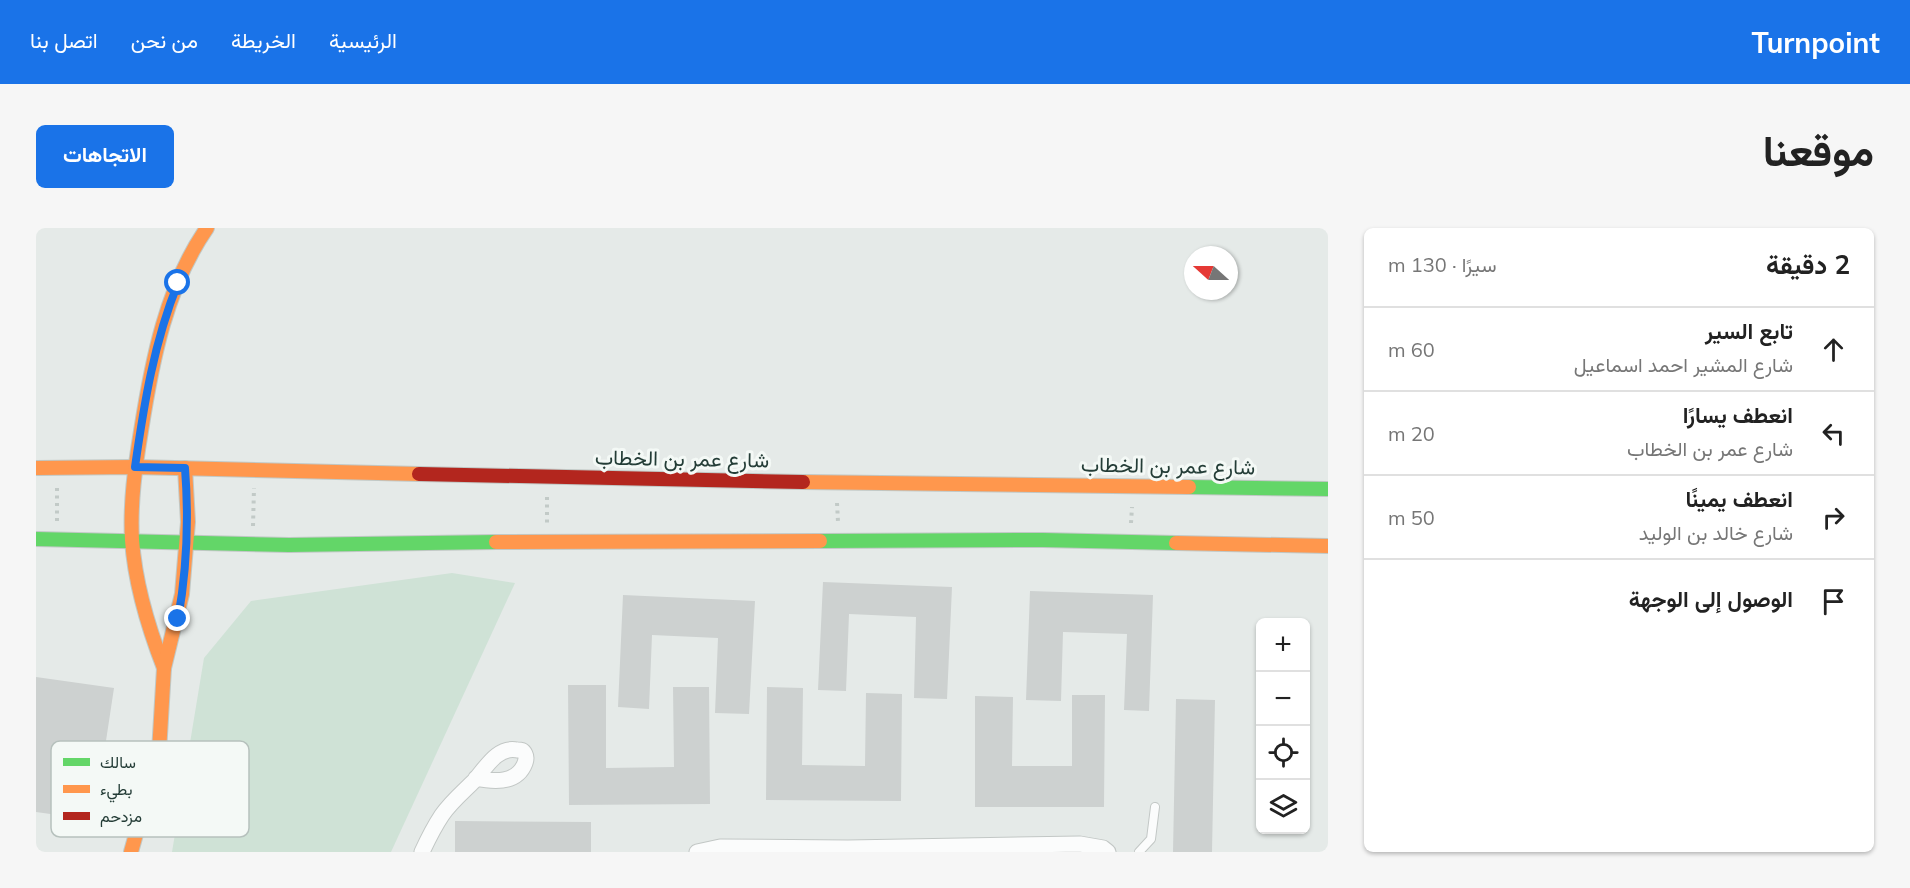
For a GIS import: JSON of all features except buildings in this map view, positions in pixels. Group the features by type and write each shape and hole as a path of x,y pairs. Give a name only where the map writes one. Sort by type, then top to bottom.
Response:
{"street":[{"path":"164,668 142,606 136,579 132,541 135,467 147,388 161,330 178,283 207,228"},
{"name":"شارع عمر بن الخطاب","path":"36,468 135,467 547,477 1328,489"},
{"path":"160,741 164,668 179,611 187,544 188,500 185,468"},
{"path":"36,539 252,545 547,541 1043,540 1328,546"},
{"path":"422,852 432,831 450,805 476,778"},
{"path":"131,852 135,837"},
{"path":"697,852 720,847 848,850 1080,844 1103,848 1108,852"}],"lane":[{"path":"1139,852 1151,839 1155,807"}],"path":[{"path":"56,539 57,468"},
{"path":"252,545 254,470"},
{"path":"547,477 547,541"},
{"path":"837,481 838,541"},
{"path":"1130,542 1132,486"}],"green space":[{"path":"452,573 515,583 391,852 172,852 174,837 249,837 249,741 190,741 204,658 251,601"}],"traffic: fast":[{"path":"1189,487 1328,489"},
{"path":"36,539 289,545 496,542"},
{"path":"820,541 1043,540 1176,543"}],"traffic: slow":[{"path":"164,668 148,621 136,573 132,540 134,485 145,405 163,325 181,275 207,228"},
{"path":"36,468 135,467 419,474"},
{"path":"160,741 164,668 182,594 188,522 185,468"},
{"path":"803,482 1189,487"},
{"path":"496,542 820,541"},
{"path":"1176,543 1328,546"},
{"path":"131,852 135,837"}],"traffic: jam":[{"path":"419,474 803,482"}],"route":[{"path":"178,283 155,349 135,467 185,468 188,500 186,569 178,619"}]}
